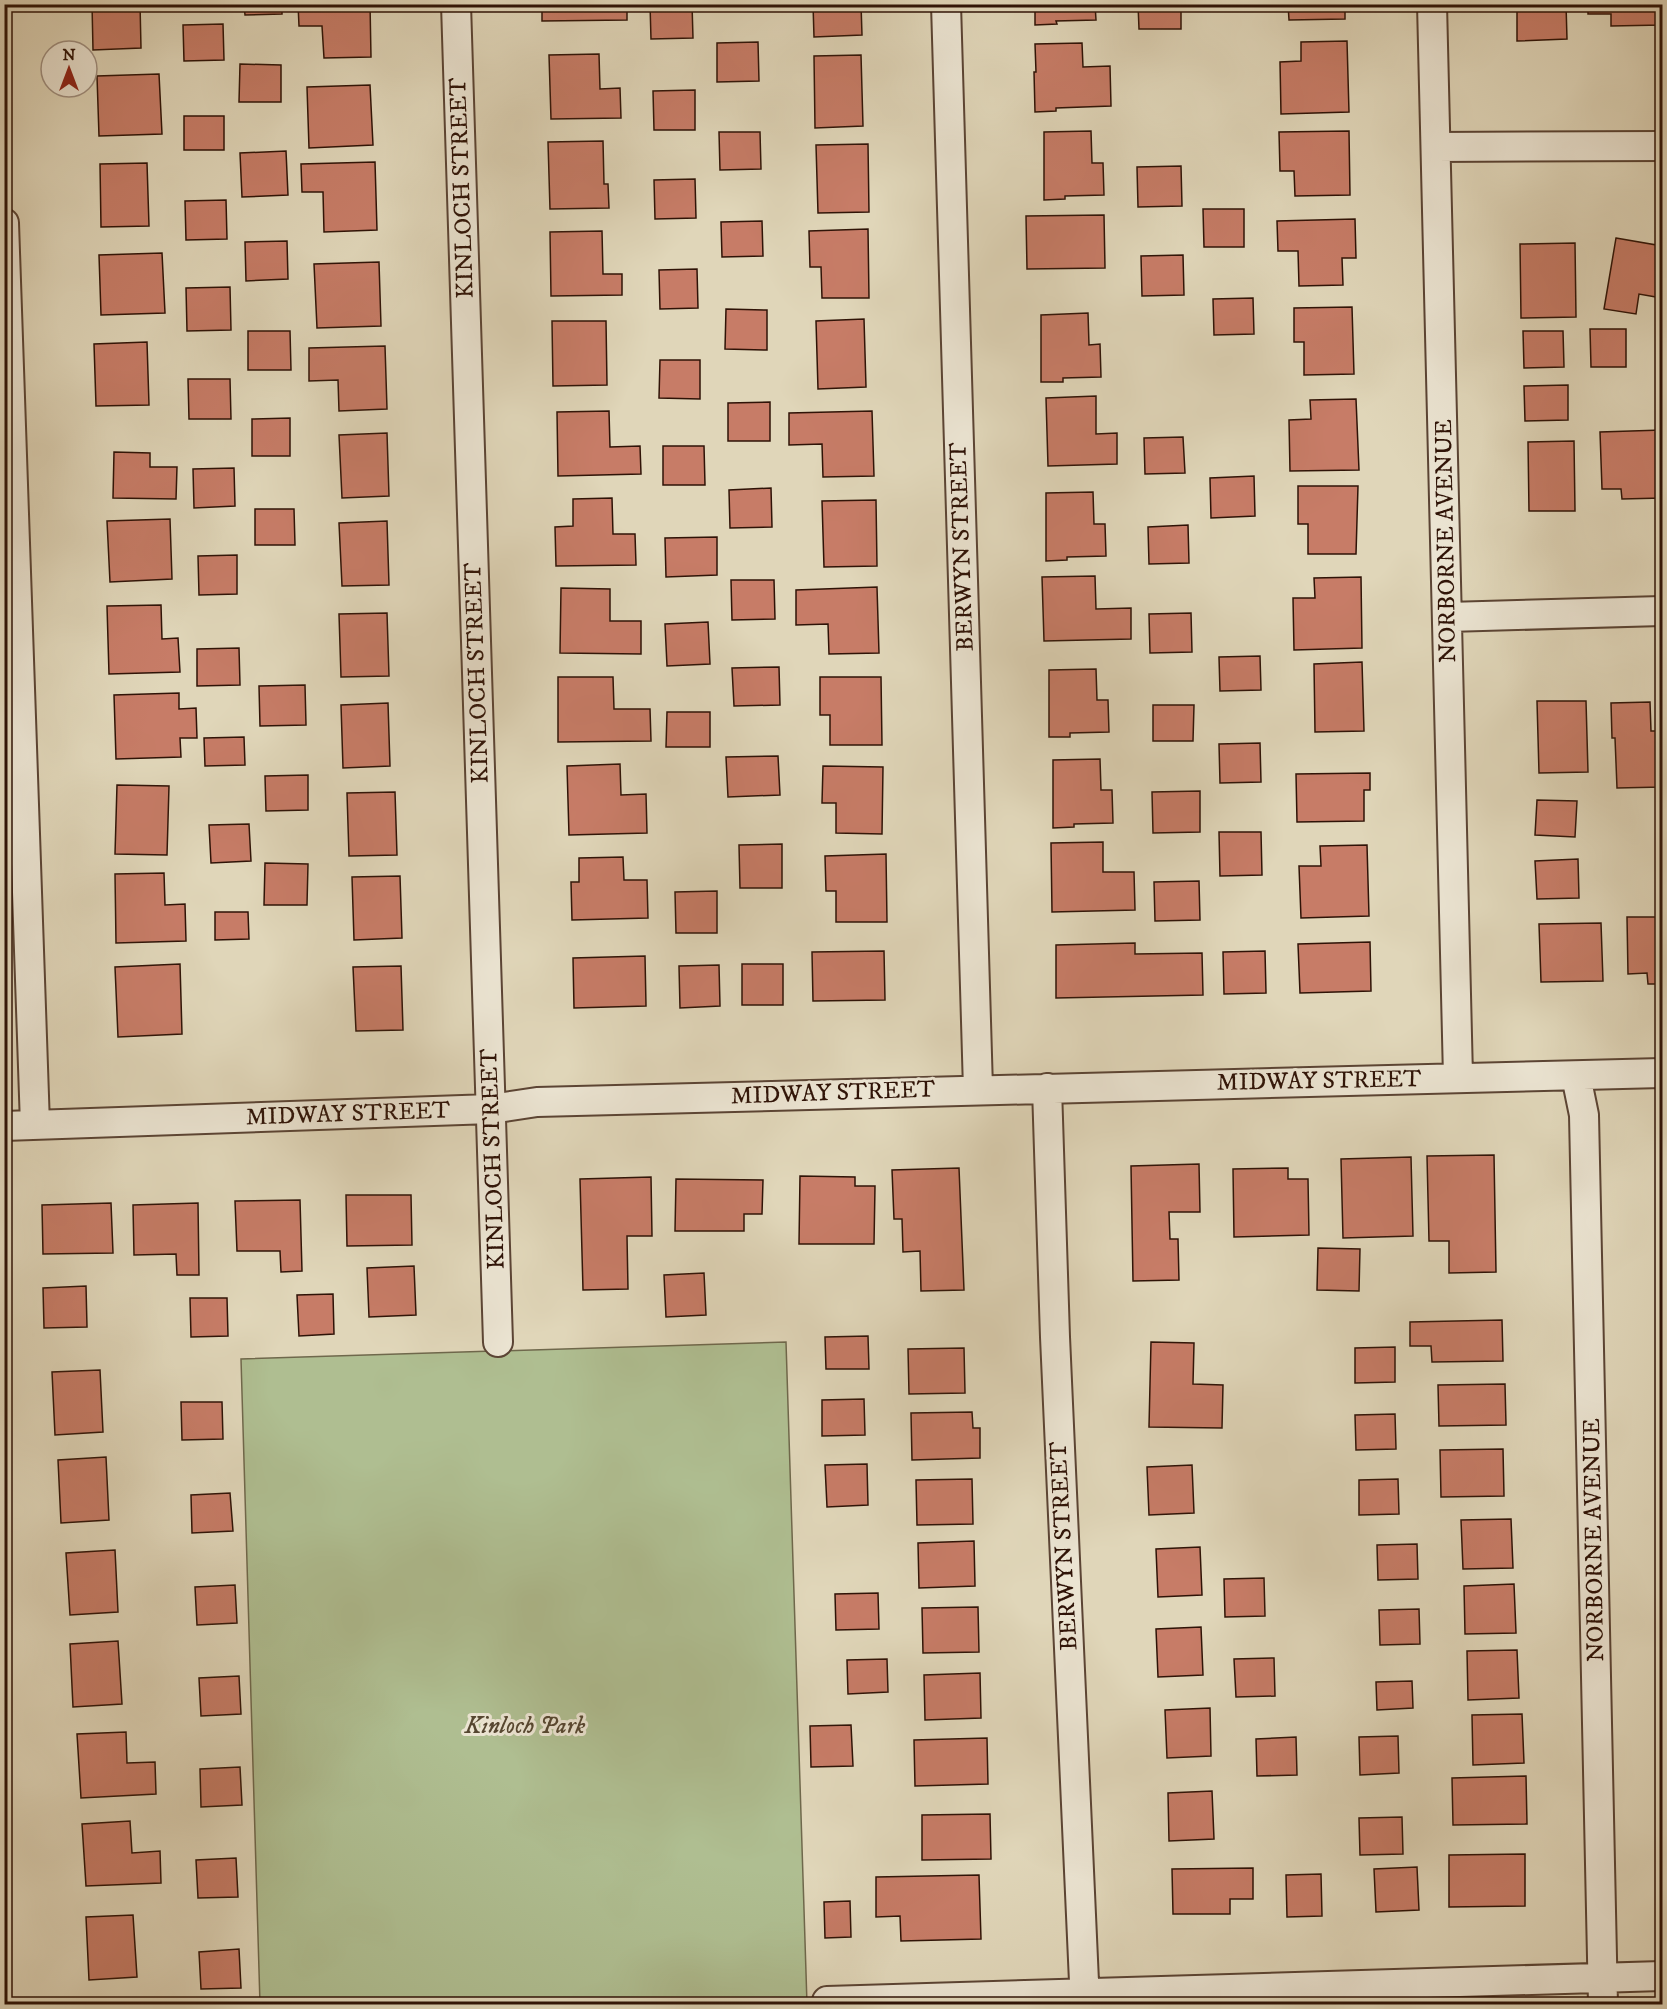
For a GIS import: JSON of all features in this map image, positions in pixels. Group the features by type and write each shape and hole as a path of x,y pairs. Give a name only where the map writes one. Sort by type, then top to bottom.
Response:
{"street":[{"name":"KINLOCH STREET","path":"456,4 498,1342"},
{"name":"BERWYN STREET","path":"946,4 978,1089"},
{"name":"NORBORNE AVENUE","path":"1432,4 1458,1077"},
{"path":"1436,147 1662,146"},
{"path":"4,223 35,1125"},
{"path":"1448,617 1662,611"},
{"name":"MIDWAY STREET","path":"4,1126 491,1109 537,1102 1662,1073"},
{"name":"NORBORNE AVENUE","path":"1576,1076 1584,1115 1603,1991"},
{"name":"BERWYN STREET","path":"1047,1088 1055,1337 1085,1999"},
{"path":"827,2001 1603,1991 1662,1976"}],"green space":[{"name":"Kinloch Park","path":"786,1342 807,2004 260,2004 241,1359"}],"building":[{"path":"92,4 140,4 141,48 99,50 99,39 93,39"},
{"path":"244,4 282,4 282,14 245,15"},
{"path":"298,4 370,4 371,57 324,58 322,26 299,26"},
{"path":"542,4 627,4 627,20 542,21"},
{"path":"650,4 692,4 693,38 651,39"},
{"path":"813,4 861,4 862,35 814,37"},
{"path":"1035,4 1095,4 1096,20 1056,21 1057,24 1035,25"},
{"path":"1138,4 1181,4 1181,29 1139,29"},
{"path":"1288,4 1345,4 1345,19 1289,20"},
{"path":"1517,4 1566,4 1567,39 1517,41"},
{"path":"1588,4 1662,4 1662,25 1611,26 1611,14 1588,14"},
{"path":"223,24 224,60 184,61 183,25"},
{"path":"1347,41 1349,112 1281,114 1280,62 1301,61 1301,42"},
{"path":"758,42 759,81 717,82 717,43"},
{"path":"1082,43 1083,67 1110,66 1111,106 1056,108 1056,111 1035,112 1035,44"},
{"path":"599,54 600,89 620,88 621,118 551,119 549,55"},
{"path":"861,55 863,126 815,128 814,56"},
{"path":"240,64 281,65 281,102 239,102"},
{"path":"159,74 162,134 99,136 99,76"},
{"path":"370,85 373,145 309,148 307,87"},
{"path":"695,90 695,130 654,130 653,91"},
{"path":"184,116 224,116 224,150 184,150"},
{"path":"1091,131 1092,163 1103,163 1104,195 1065,196 1065,199 1044,200 1044,132"},
{"path":"1349,131 1350,195 1295,196 1294,171 1280,171 1279,132"},
{"path":"719,132 760,132 761,169 720,170"},
{"path":"603,141 604,184 608,184 609,208 550,209 548,142"},
{"path":"868,144 869,212 818,213 816,145"},
{"path":"286,151 288,195 242,197 240,153"},
{"path":"375,162 377,230 324,232 323,192 302,192 301,164"},
{"path":"147,163 149,226 101,227 100,164"},
{"path":"1181,166 1182,206 1138,207 1137,167"},
{"path":"695,179 696,218 655,219 654,180"},
{"path":"226,200 227,239 186,240 185,201"},
{"path":"1203,209 1244,209 1244,247 1204,247"},
{"path":"1104,215 1105,268 1027,269 1026,216"},
{"path":"1355,219 1356,258 1342,258 1343,285 1299,286 1298,251 1278,251 1277,221"},
{"path":"762,221 763,256 722,257 721,222"},
{"path":"868,229 869,298 822,298 821,267 810,267 809,231"},
{"path":"602,231 603,274 622,274 622,295 551,296 550,232"},
{"path":"1616,238 1662,246 1662,298 1639,294 1636,314 1604,309"},
{"path":"287,241 288,279 246,281 245,242"},
{"path":"1575,243 1576,317 1521,318 1520,244"},
{"path":"162,253 165,313 101,315 99,255"},
{"path":"1183,255 1184,295 1142,296 1141,256"},
{"path":"379,262 381,326 317,328 314,264"},
{"path":"697,269 698,308 660,309 659,270"},
{"path":"230,287 231,330 187,331 186,288"},
{"path":"1253,298 1254,334 1214,335 1213,299"},
{"path":"1352,307 1354,374 1304,375 1304,342 1294,342 1294,308"},
{"path":"726,309 767,310 767,350 725,349"},
{"path":"1088,313 1089,345 1100,344 1101,377 1063,378 1063,382 1041,382 1041,315"},
{"path":"864,319 866,387 818,389 816,321"},
{"path":"552,321 606,321 607,385 553,386"},
{"path":"1590,329 1626,329 1626,367 1591,367"},
{"path":"248,331 290,331 291,370 248,370"},
{"path":"1523,331 1563,331 1564,367 1524,368"},
{"path":"147,342 149,405 96,406 94,344"},
{"path":"385,346 387,409 339,411 338,380 309,381 309,348"},
{"path":"660,360 700,360 700,399 659,398"},
{"path":"188,379 230,379 231,419 189,419"},
{"path":"1568,385 1568,420 1525,421 1524,386"},
{"path":"1096,396 1096,434 1117,433 1117,464 1048,466 1046,398"},
{"path":"1356,399 1359,470 1290,471 1289,420 1311,419 1310,400"},
{"path":"770,402 770,441 728,441 728,403"},
{"path":"609,411 610,447 640,446 641,474 558,476 557,412"},
{"path":"872,411 874,476 823,477 822,444 789,445 789,413"},
{"path":"290,418 290,456 252,456 252,419"},
{"path":"1662,430 1662,498 1622,499 1621,489 1602,489 1600,432"},
{"path":"387,433 389,496 342,498 339,435"},
{"path":"1183,437 1185,473 1145,474 1144,438"},
{"path":"1574,441 1575,511 1529,511 1528,442"},
{"path":"663,446 704,446 705,485 663,485"},
{"path":"114,452 150,453 150,467 177,467 176,499 113,498"},
{"path":"234,468 235,506 194,508 193,469"},
{"path":"1254,476 1255,516 1211,518 1210,478"},
{"path":"1298,486 1358,486 1356,554 1308,554 1308,524 1298,524"},
{"path":"771,488 772,527 730,528 729,490"},
{"path":"1093,492 1094,524 1105,524 1106,556 1067,557 1067,560 1046,561 1046,493"},
{"path":"612,498 613,534 635,534 636,565 556,566 555,527 573,526 573,499"},
{"path":"876,500 877,566 824,567 822,501"},
{"path":"255,509 294,509 295,545 255,545"},
{"path":"170,519 172,579 110,582 107,521"},
{"path":"387,521 389,585 342,586 339,523"},
{"path":"1188,525 1189,563 1149,564 1148,527"},
{"path":"717,537 717,575 666,577 665,538"},
{"path":"237,555 237,594 199,595 198,556"},
{"path":"1095,576 1096,609 1131,608 1131,639 1044,641 1042,577"},
{"path":"1361,577 1362,648 1294,650 1293,598 1315,598 1314,578"},
{"path":"731,580 774,580 775,619 732,620"},
{"path":"877,587 879,653 829,654 828,624 796,625 796,590"},
{"path":"561,588 610,589 610,621 641,621 641,654 560,653"},
{"path":"161,605 162,639 178,638 180,672 109,674 107,606"},
{"path":"387,613 389,676 341,677 339,614"},
{"path":"1191,613 1192,652 1150,653 1149,614"},
{"path":"708,622 710,664 667,666 665,624"},
{"path":"239,648 240,685 197,686 197,649"},
{"path":"1260,656 1261,690 1220,691 1219,657"},
{"path":"1362,662 1364,731 1315,732 1314,664"},
{"path":"779,667 780,705 734,706 732,668"},
{"path":"1096,669 1097,700 1108,700 1109,732 1070,733 1070,737 1049,737 1049,670"},
{"path":"558,677 613,677 614,709 650,709 651,741 558,742"},
{"path":"820,677 881,677 882,745 830,745 830,715 820,715"},
{"path":"305,685 306,725 260,726 259,686"},
{"path":"179,693 179,709 196,708 197,738 180,738 181,757 116,759 114,695"},
{"path":"1537,701 1586,701 1588,772 1539,773"},
{"path":"1650,702 1651,731 1662,731 1662,787 1617,788 1611,703"},
{"path":"388,703 390,766 343,768 341,705"},
{"path":"1153,705 1194,705 1193,741 1153,741"},
{"path":"667,712 710,712 710,747 666,747"},
{"path":"244,737 245,765 205,766 204,738"},
{"path":"1260,743 1261,782 1220,783 1219,744"},
{"path":"778,756 780,795 728,797 726,757"},
{"path":"1100,759 1101,790 1112,790 1113,823 1074,824 1074,827 1053,828 1053,760"},
{"path":"620,764 621,795 646,794 647,833 569,835 567,766"},
{"path":"823,766 883,767 882,834 836,833 836,803 822,803"},
{"path":"1370,773 1370,790 1364,790 1364,821 1297,822 1296,774"},
{"path":"308,775 308,810 266,811 265,776"},
{"path":"117,785 169,786 167,855 115,854"},
{"path":"1200,791 1200,832 1153,833 1152,792"},
{"path":"395,792 397,855 349,856 347,793"},
{"path":"1537,800 1577,801 1575,837 1535,835"},
{"path":"249,824 251,861 211,863 209,825"},
{"path":"1219,832 1261,832 1262,875 1220,876"},
{"path":"1103,842 1103,872 1134,872 1135,910 1052,912 1051,843"},
{"path":"782,844 782,888 740,888 739,845"},
{"path":"1367,845 1369,916 1301,918 1299,866 1321,866 1320,846"},
{"path":"886,854 887,922 836,922 836,891 826,891 825,856"},
{"path":"623,857 624,880 647,880 648,918 572,920 571,882 579,882 579,858"},
{"path":"1578,859 1579,898 1537,899 1535,861"},
{"path":"265,863 308,864 307,905 264,905"},
{"path":"164,873 165,905 185,904 186,941 116,943 115,874"},
{"path":"400,876 402,938 354,940 352,877"},
{"path":"1199,881 1200,920 1155,921 1154,882"},
{"path":"717,891 717,933 676,933 675,892"},
{"path":"215,912 248,912 249,939 215,940"},
{"path":"1627,917 1662,917 1662,984 1648,984 1647,973 1628,974"},
{"path":"1601,923 1603,981 1541,982 1539,924"},
{"path":"1370,942 1371,991 1300,993 1298,944"},
{"path":"1135,943 1135,954 1202,953 1203,995 1056,998 1056,945"},
{"path":"884,951 885,1000 813,1001 812,952"},
{"path":"1265,951 1266,993 1224,994 1223,952"},
{"path":"645,956 646,1006 574,1008 573,958"},
{"path":"180,964 182,1034 118,1037 115,967"},
{"path":"742,964 783,964 783,1005 742,1005"},
{"path":"719,965 720,1006 680,1008 679,966"},
{"path":"401,966 403,1030 356,1031 353,967"},
{"path":"1494,1155 1496,1272 1449,1273 1449,1241 1429,1241 1427,1156"},
{"path":"1411,1157 1413,1236 1343,1238 1341,1159"},
{"path":"1199,1164 1200,1212 1169,1212 1170,1239 1178,1239 1179,1280 1133,1281 1131,1166"},
{"path":"959,1168 964,1290 921,1291 920,1251 903,1252 902,1219 894,1219 892,1170"},
{"path":"1288,1168 1288,1179 1308,1179 1309,1235 1234,1237 1233,1169"},
{"path":"800,1176 855,1177 855,1186 875,1186 874,1244 799,1244"},
{"path":"651,1177 652,1236 627,1236 628,1289 583,1290 580,1179"},
{"path":"676,1179 763,1180 762,1214 744,1214 744,1231 675,1231"},
{"path":"346,1195 411,1195 412,1245 347,1246"},
{"path":"300,1200 302,1271 281,1272 280,1251 237,1251 235,1201"},
{"path":"111,1203 113,1253 43,1254 42,1205"},
{"path":"198,1203 199,1275 177,1275 176,1254 134,1255 133,1205"},
{"path":"1318,1248 1360,1249 1359,1291 1317,1290"},
{"path":"414,1266 416,1315 369,1317 367,1268"},
{"path":"704,1273 706,1315 666,1317 664,1275"},
{"path":"86,1286 87,1327 44,1328 43,1288"},
{"path":"333,1294 334,1334 299,1336 297,1295"},
{"path":"190,1298 227,1298 228,1336 191,1337"},
{"path":"1502,1320 1503,1361 1432,1362 1431,1346 1410,1346 1410,1322"},
{"path":"868,1336 869,1369 826,1369 825,1337"},
{"path":"1151,1342 1194,1343 1193,1384 1223,1385 1222,1428 1149,1427"},
{"path":"1395,1347 1395,1382 1355,1383 1355,1348"},
{"path":"964,1348 965,1393 909,1394 908,1349"},
{"path":"100,1370 103,1432 55,1435 52,1372"},
{"path":"1505,1384 1506,1425 1439,1426 1438,1385"},
{"path":"864,1399 865,1435 822,1436 822,1400"},
{"path":"181,1402 222,1402 223,1439 182,1440"},
{"path":"972,1412 973,1428 980,1428 980,1458 912,1460 911,1413"},
{"path":"1395,1414 1396,1449 1356,1450 1355,1415"},
{"path":"1503,1449 1504,1496 1441,1497 1440,1450"},
{"path":"106,1457 109,1520 61,1523 58,1460"},
{"path":"867,1464 868,1505 827,1507 825,1465"},
{"path":"1192,1465 1194,1513 1149,1515 1147,1467"},
{"path":"972,1479 973,1524 917,1525 916,1480"},
{"path":"1398,1479 1399,1514 1359,1515 1359,1480"},
{"path":"230,1493 233,1531 192,1533 191,1495"},
{"path":"1511,1519 1513,1568 1463,1569 1461,1520"},
{"path":"974,1541 975,1586 919,1588 918,1543"},
{"path":"1417,1544 1418,1579 1378,1580 1377,1545"},
{"path":"1200,1547 1202,1595 1158,1597 1156,1549"},
{"path":"115,1550 118,1612 70,1615 66,1553"},
{"path":"1264,1578 1265,1616 1225,1617 1224,1579"},
{"path":"1514,1584 1516,1633 1465,1634 1464,1586"},
{"path":"235,1585 237,1623 197,1625 195,1587"},
{"path":"878,1593 879,1629 836,1630 835,1594"},
{"path":"978,1607 979,1652 923,1653 922,1608"},
{"path":"1419,1609 1420,1644 1380,1645 1379,1610"},
{"path":"1201,1627 1203,1675 1158,1677 1156,1629"},
{"path":"118,1641 122,1704 73,1707 70,1644"},
{"path":"1517,1650 1519,1698 1468,1700 1467,1651"},
{"path":"1274,1658 1275,1696 1236,1697 1234,1659"},
{"path":"887,1659 888,1692 848,1694 847,1660"},
{"path":"980,1673 981,1718 925,1720 924,1675"},
{"path":"239,1676 241,1714 201,1716 199,1678"},
{"path":"1412,1681 1413,1708 1377,1710 1376,1682"},
{"path":"1210,1708 1211,1756 1167,1758 1165,1710"},
{"path":"1522,1714 1524,1763 1473,1765 1472,1715"},
{"path":"851,1725 853,1766 811,1767 810,1726"},
{"path":"126,1732 127,1763 155,1762 156,1794 81,1798 77,1734"},
{"path":"1398,1736 1399,1773 1360,1775 1359,1737"},
{"path":"1296,1737 1297,1775 1257,1776 1256,1739"},
{"path":"987,1738 988,1784 915,1786 914,1740"},
{"path":"240,1767 242,1805 201,1807 200,1769"},
{"path":"1526,1776 1527,1824 1453,1825 1452,1778"},
{"path":"1212,1791 1214,1839 1169,1841 1168,1793"},
{"path":"990,1814 991,1859 922,1860 922,1815"},
{"path":"1402,1817 1403,1854 1360,1855 1359,1818"},
{"path":"130,1821 132,1853 160,1851 161,1883 86,1886 82,1824"},
{"path":"1525,1854 1525,1906 1449,1907 1449,1855"},
{"path":"236,1858 238,1897 198,1898 196,1860"},
{"path":"1417,1867 1419,1910 1376,1912 1374,1869"},
{"path":"1253,1868 1253,1899 1230,1899 1230,1914 1173,1914 1172,1869"},
{"path":"1321,1874 1322,1916 1287,1917 1286,1875"},
{"path":"979,1875 981,1939 901,1941 900,1916 876,1917 876,1877"},
{"path":"850,1901 851,1937 825,1938 824,1902"},
{"path":"133,1915 137,1977 89,1980 86,1917"},
{"path":"239,1949 241,1988 201,1989 199,1952"}]}
